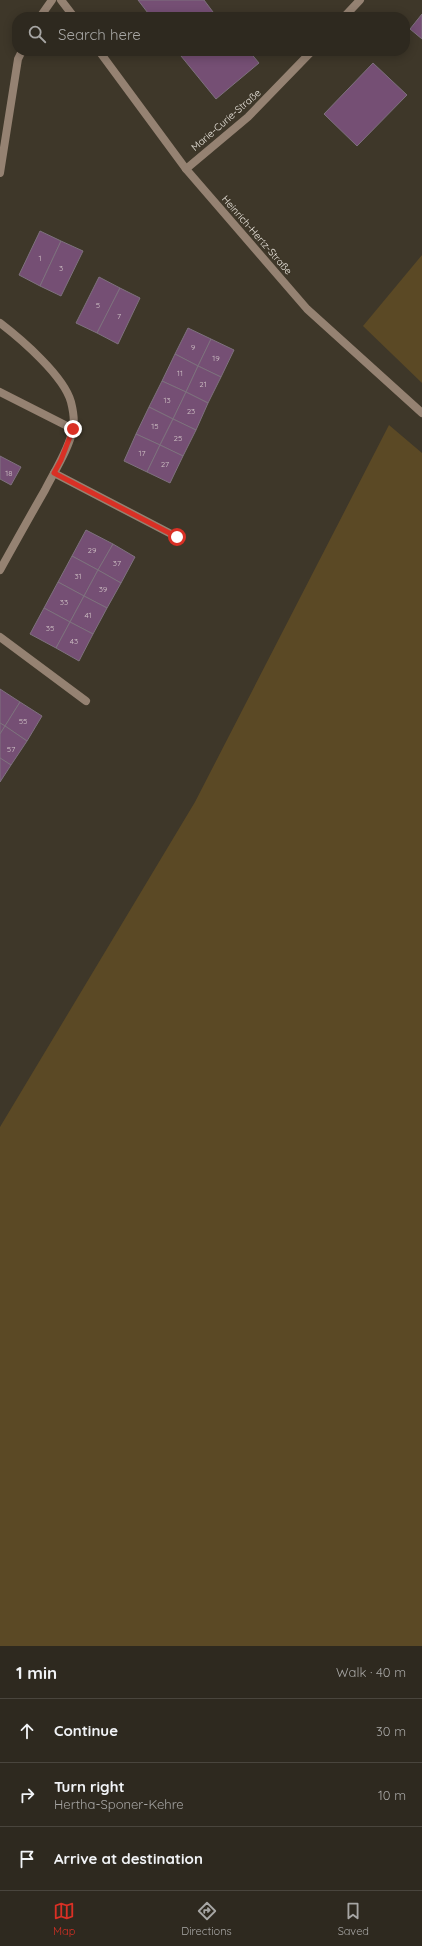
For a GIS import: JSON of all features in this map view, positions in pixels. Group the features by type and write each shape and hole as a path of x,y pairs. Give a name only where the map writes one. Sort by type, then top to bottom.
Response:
{"street":[{"path":"44,12 52,0"},
{"path":"61,0 70,12"},
{"path":"349,12 360,0"},
{"path":"0,173 20,56"},
{"name":"Heinrich-Hertz-Straße","path":"103,56 186,169 307,309 422,413"},
{"name":"Marie-Curie-Straße","path":"186,169 248,117 307,56"},
{"path":"0,323 36,354 60,381 70,400 74,415 73,429 61,460 0,570"},
{"path":"0,392 73,429"},
{"path":"54,473 177,537"},
{"path":"0,637 86,702"}],"shaded area":[{"path":"422,255 422,383 363,326"},
{"path":"389,425 422,453 422,1646 0,1646 0,1127 195,802"}],"building":[{"path":"138,0 204,0 213,12 147,12"},
{"path":"422,14 422,39 410,29"},
{"path":"181,56 253,56 259,63 216,99"},
{"path":"373,63 407,95 357,146 324,114"},
{"path":"40,231 61,241 40,286 19,275"},
{"path":"61,241 83,251 61,296 40,286"},
{"path":"99,277 120,288 97,333 76,323"},
{"path":"120,288 140,298 118,344 97,333"},
{"path":"188,328 211,339 198,366 175,354"},
{"path":"211,339 234,350 221,377 198,366"},
{"path":"175,354 198,366 186,392 162,381"},
{"path":"198,366 221,377 208,403 186,392"},
{"path":"162,381 186,392 173,419 149,407"},
{"path":"186,392 208,403 196,430 173,419"},
{"path":"149,407 173,419 160,445 136,434"},
{"path":"173,419 196,430 183,456 160,445"},
{"path":"136,434 160,445 147,472 124,461"},
{"path":"160,445 183,456 170,483 147,472"},
{"path":"0,456 21,467 11,485 0,479"},
{"path":"86,530 113,544 98,570 72,556"},
{"path":"113,544 135,557 121,583 98,570"},
{"path":"72,556 98,570 84,596 58,582"},
{"path":"98,570 121,583 107,608 84,596"},
{"path":"58,582 84,596 70,622 44,608"},
{"path":"84,596 107,608 93,634 70,622"},
{"path":"44,608 70,622 56,648 30,634"},
{"path":"70,622 93,634 79,661 56,648"},
{"path":"0,689 20,702 5,726 0,723"},
{"path":"20,702 42,716 27,741 5,726"},
{"path":"0,723 5,726 0,734"},
{"path":"5,726 27,741 11,765 0,758 0,734"},
{"path":"0,758 11,765 0,782"}],"route":[{"path":"73,429 61,460 54,473 177,537"}]}
